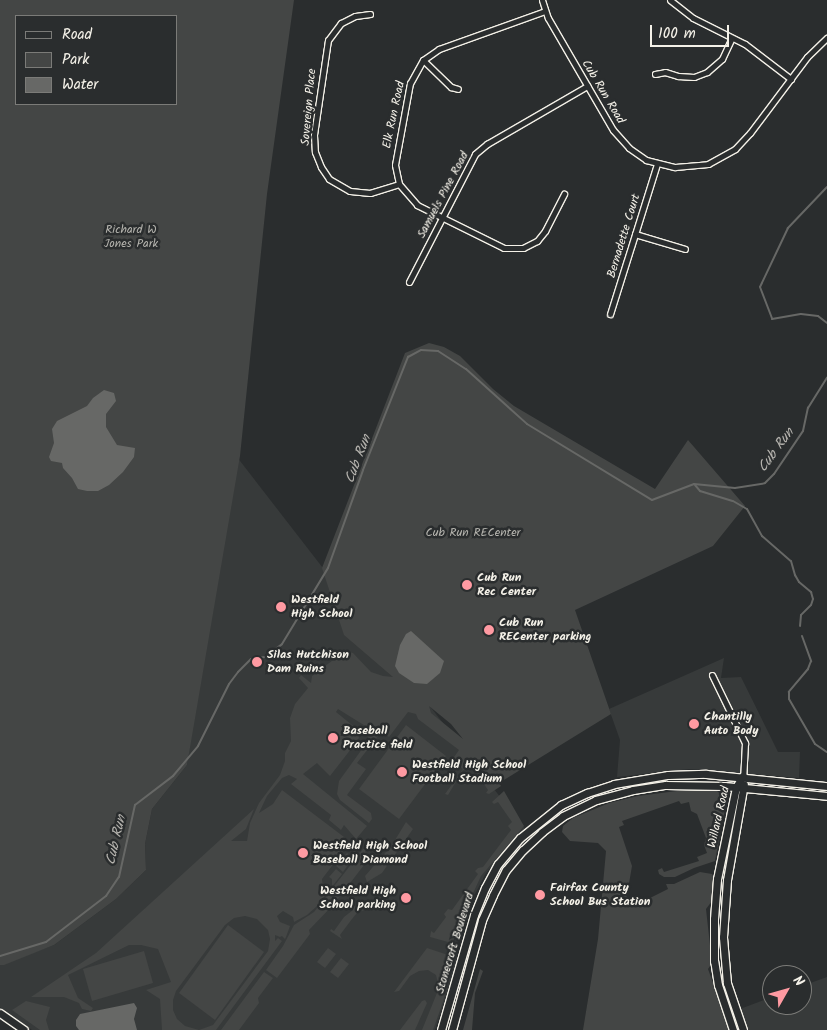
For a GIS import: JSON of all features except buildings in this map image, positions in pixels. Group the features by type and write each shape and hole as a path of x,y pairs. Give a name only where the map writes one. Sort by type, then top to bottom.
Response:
{"main road":[{"name":"Stonecroft Boulevard","path":"441,1030 480,898 498,864 531,828 573,799 624,782 652,776 689,774 743,776 827,786"},
{"name":"Willard Road","path":"733,1030 718,985 713,937 718,879 736,787 743,776"},
{"name":"Willard Road","path":"743,776 745,788 727,880 722,937 727,983 743,1030"},
{"name":"Stonecroft Boulevard","path":"452,1030 488,904 506,870 542,832 587,804 633,790 680,784 736,787 827,796"},
{"path":"0,1012 24,1030"}],"street":[{"name":"Cub Run Road","path":"542,0 545,12 620,140 639,155 657,164 675,167 697,166 715,161 730,153 750,133 807,57 827,38"},
{"path":"670,0 683,13 732,38 791,79"},
{"name":"Elk Run Road","path":"399,184 395,165 398,141 410,83 423,60 439,49 545,12"},
{"name":"Sovereign Place","path":"370,14 355,16 341,23 328,40 314,135 315,152 321,167 329,179 350,191 370,193 399,184"},
{"path":"655,74 665,72 678,76 694,77 707,72 722,59 732,38"},
{"path":"423,60 451,87 458,89"},
{"name":"Samuels Pine Road","path":"409,282 468,163 478,150 587,86"},
{"name":"Bernadette Court","path":"610,314 657,164"},
{"path":"399,184 414,202 441,218 500,247 511,249 523,248 533,243 542,234 564,194"},
{"path":"635,234 685,249"},
{"path":"712,675 744,740 743,776"}],"shaded area":[{"name":"Westfield High School","path":"230,448 525,829 486,873 475,894 458,939 456,965 435,1030 32,1030 0,1007 0,965 54,945 116,899 146,870 145,844 152,809 187,765"},
{"path":"724,658 721,678 741,677 778,752 800,752 799,778 689,769 617,777 620,740 609,709"},
{"path":"827,977 827,1030 748,1030 740,1009 762,1001 762,1015 812,1015 812,982"}],"green space":[{"name":"Richard W Jones Park","path":"0,0 294,0 267,194 240,456 187,765 152,809 145,844 146,870 116,899 54,945 0,965"},
{"name":"Cub Run RECenter","path":"429,343 444,347 460,356 493,389 514,406 655,489 688,440 745,506 713,546 575,610 611,714 499,783 501,786 489,794 486,793 488,790 473,768 486,767 473,766 463,770 448,795 445,794 463,769 452,760 459,750 418,719 416,714 408,712 389,737 382,731 357,763 366,769 347,795 371,813 372,819 369,823 340,800 337,794 339,781 368,738 367,727 338,709 336,712 357,729 360,734 358,740 330,776 317,763 303,774 367,826 356,839 344,825 341,830 329,820 331,815 291,784 297,779 289,775 282,778 267,796 259,813 273,804 282,790 348,840 348,845 322,879 323,887 332,886 332,879 329,877 336,869 342,874 316,907 307,915 294,922 293,917 283,911 277,916 280,922 290,926 285,939 282,936 275,935 275,941 278,938 282,941 216,1030 199,1030 162,1030 160,999 146,990 171,982 158,949 141,945 129,945 68,975 78,998 93,1008 91,1011 82,1009 79,1003 64,997 31,997 96,953 254,809 246,829 231,841 247,841 250,823 259,803 280,775 285,761 285,753 291,741 290,718 295,704 308,688 299,678 301,675 311,683 312,676 345,651 353,653 371,672 393,677 344,635 322,568 405,353","holes":["429,706 451,724 463,739 431,713","245,916 257,919 268,930 270,939 268,951 213,1025 199,1030 185,1026 177,1019 173,1010 173,1000 176,991 225,925 234,918"]},
{"name":"Westfield High School Football Stadium","path":"406,725 446,756 399,819 359,789"},
{"path":"504,791 524,826 481,876 469,902 459,933 453,940 455,941 448,942 430,937 431,931 434,933 446,917 444,914 448,909 452,910 478,874 475,871 483,867 511,830 508,826 512,822 498,802 494,804 492,802"},
{"path":"677,791 717,791 727,799 715,861 675,877 664,877 659,874 658,870 662,868 664,872 699,861 697,857 707,853 704,845 706,838 697,814 691,811 689,802 681,804 679,801 622,821 624,825 619,827 632,866 626,901 635,904 638,899 640,903 668,889 666,884 674,884 700,872 712,874 714,880 712,901 706,909 712,963 708,969 730,1030 583,1030 598,939 606,851 598,843 570,841 562,832 563,826 573,818 609,803 638,796"},
{"path":"406,822 413,829 382,873 367,882 365,876 392,845"},
{"path":"356,847 356,854 343,872 335,865 347,853 350,855"},
{"path":"363,849 366,849 365,852 369,855 371,853 371,856 334,904 309,930 310,934 277,978 266,970 283,946 294,925 314,912"},
{"path":"353,906 366,906 363,911 360,909 340,935 342,939 330,931 331,929 334,931 344,917 353,910"},
{"path":"228,925 264,952 215,1020 179,993"},
{"path":"328,948 336,954 325,968 317,962"},
{"path":"427,948 448,955 454,961 433,1030 422,1030 439,988 436,975 428,970 419,971 410,976 399,991 394,992"},
{"path":"144,951 153,983 92,1001 83,969"},
{"path":"341,958 349,964 338,978 330,972"},
{"path":"480,969 483,971 475,993 472,1030 463,1030"},
{"path":"264,972 273,978 258,998 259,1003 239,1030 221,1030"},
{"path":"425,1000 427,1003 415,1030 400,1030 422,1001"},
{"path":"26,1001 50,1007 46,1020 49,1030 40,1030 12,1010"}],"water":[{"path":"104,390 114,393 116,401 106,414 106,427 117,445 135,448 134,457 123,472 109,485 98,491 87,491 78,489 72,478 63,468 62,463 51,461 49,457 54,443 52,429 57,421 87,406 93,398"},
{"path":"411,631 444,661 440,673 427,684 414,683 399,673 395,666 400,645 406,634"},
{"path":"134,1003 137,1008 134,1019 137,1030 79,1030 76,1026 76,1020 80,1014"}],"waterway":[{"name":"Cub Run","path":"827,187 788,228 760,287 772,319 801,314 818,316 827,323"},
{"name":"Cub Run","path":"0,956 46,942 106,896 119,877 135,805 173,776 198,746 229,684 238,672 251,659 265,657 282,644 328,568 363,470 408,357 421,350 438,351 466,369 527,424 652,500 694,484 735,488 765,483 774,474 803,431 808,408 827,377"},
{"path":"695,485 700,491 733,501 747,509 762,536 791,561 799,582 811,592 813,599 811,605 801,615 800,626"},
{"path":"802,636 811,661 808,669 789,692 789,699 815,744 827,752"}],"place":[{"name":"Cub Run Rec Center","path":"467,585"},
{"name":"Westfield High School","path":"281,607"},
{"name":"Cub Run RECenter parking","path":"489,630"},
{"name":"Silas Hutchison Dam Ruins","path":"257,662"},
{"name":"Chantilly Auto Body","path":"694,724"},
{"name":"Baseball Practice field","path":"333,738"},
{"name":"Westfield High School Football Stadium","path":"402,772"},
{"name":"Westfield High School Baseball Diamond","path":"303,853"},
{"name":"Fairfax County School Bus Station","path":"540,895"},
{"name":"Westfield High School parking","path":"406,898"}]}
